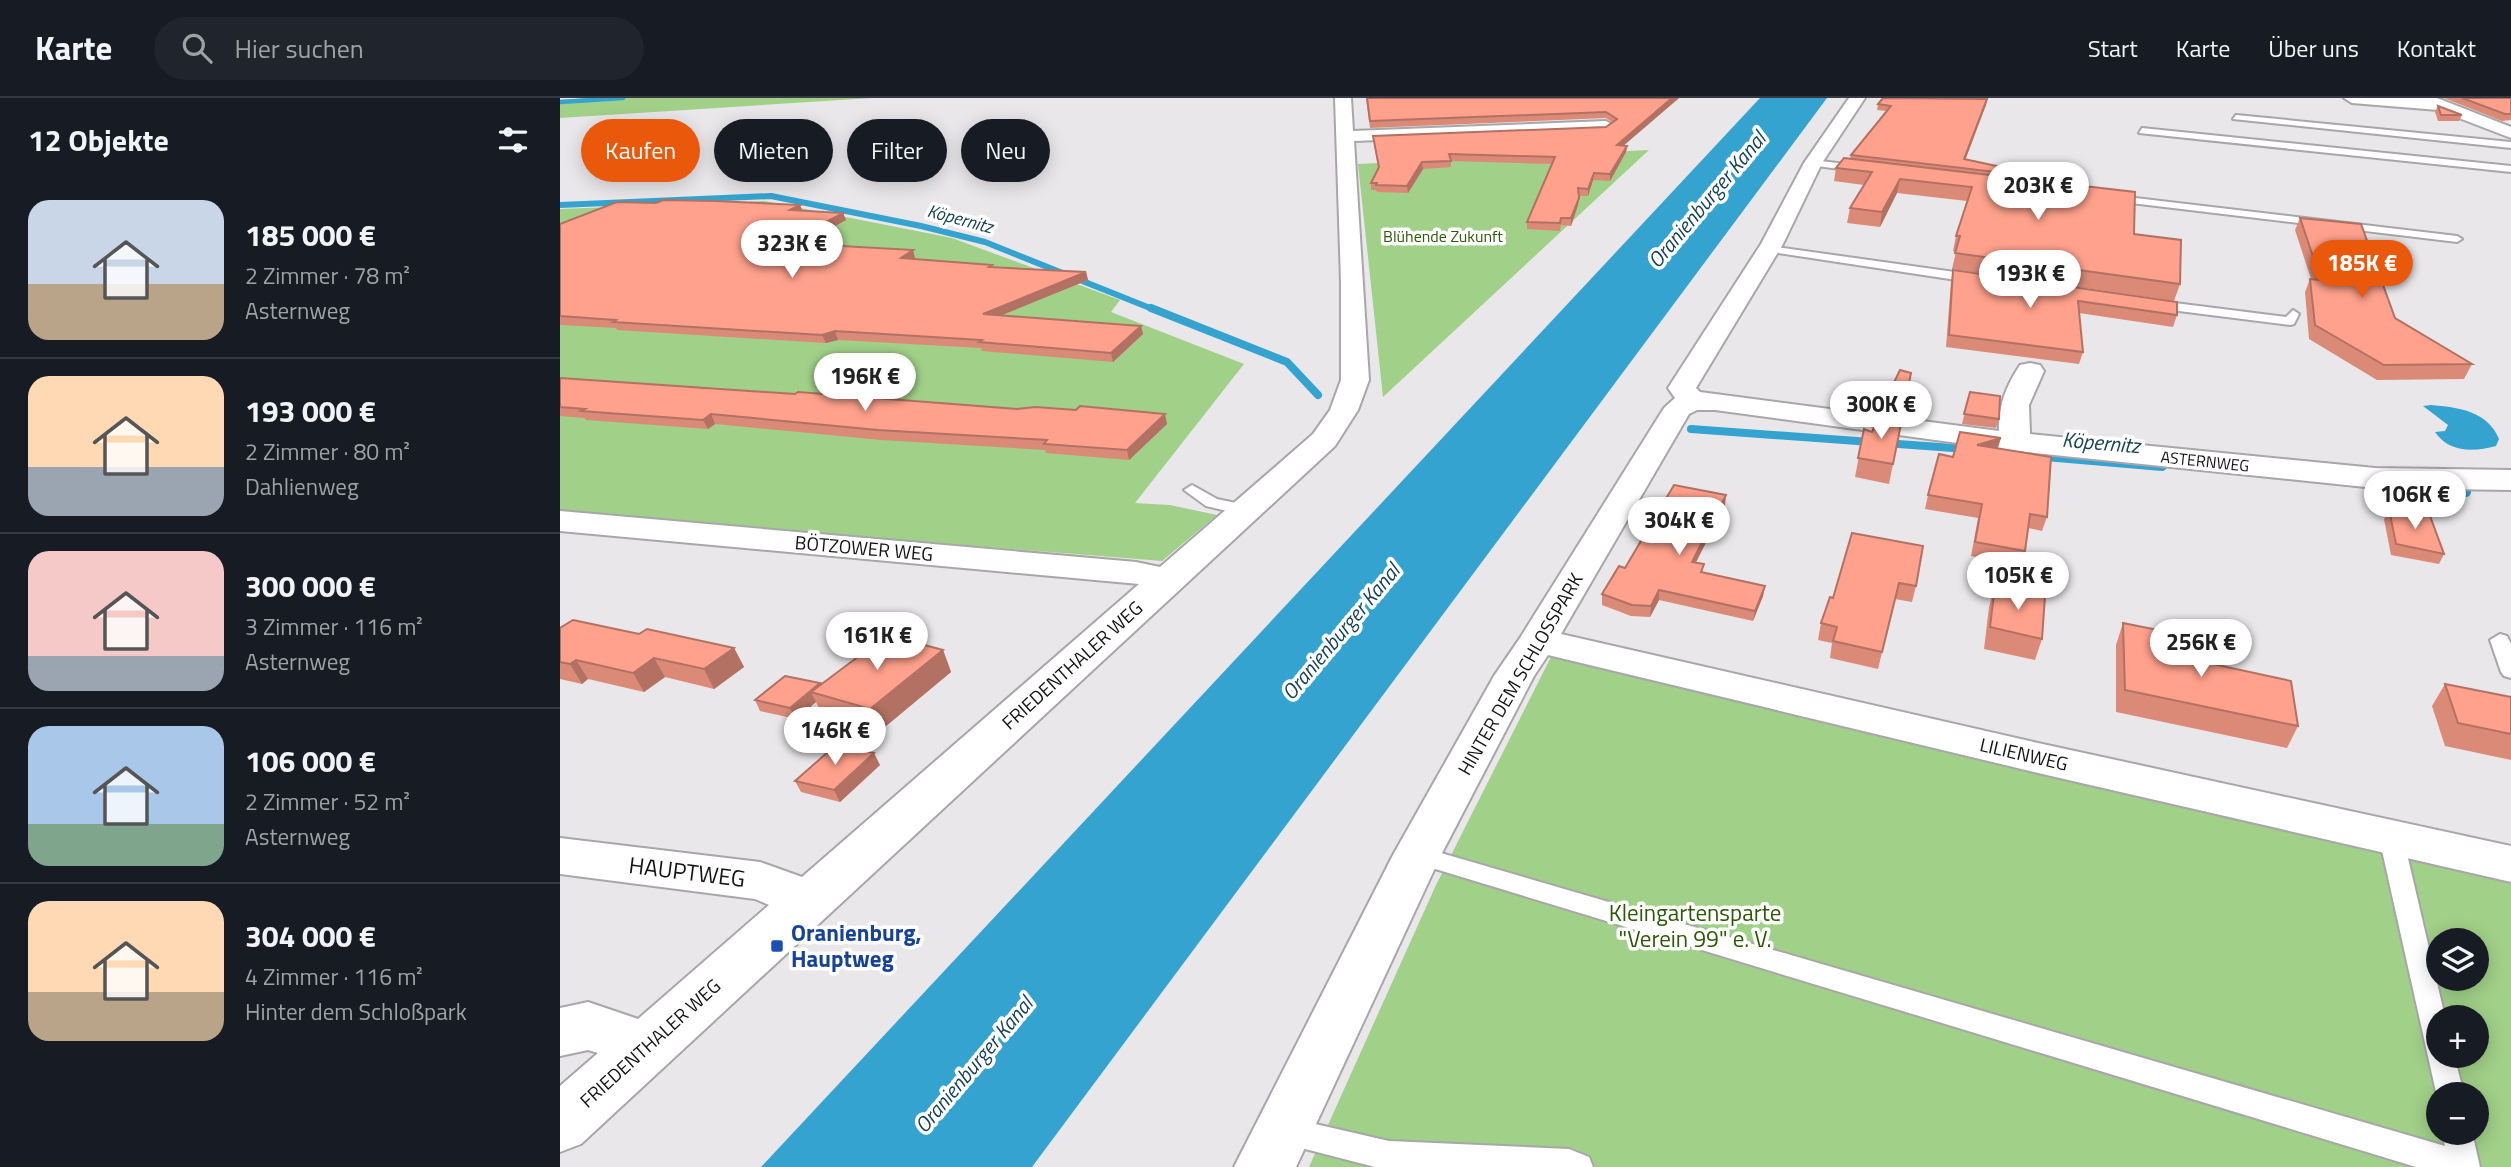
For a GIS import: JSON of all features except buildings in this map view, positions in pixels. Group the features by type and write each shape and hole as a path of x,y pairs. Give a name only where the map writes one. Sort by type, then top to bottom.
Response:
{"street":[{"path":"1692,401 1682,388 1769,249 1813,163 1857,98"},
{"path":"2352,98 2441,105"},
{"path":"2423,98 2511,133"},
{"path":"1494,108 1503,130"},
{"path":"1344,117 1503,130 1606,126"},
{"name":"FRIEDENTHALER WEG","path":"560,1124 1324,440 1344,410 1356,380 1344,117"},
{"path":"2016,442 2013,427 2015,398 2030,371"},
{"name":"ASTERNWEG","path":"1692,401 1715,401 2016,442 2375,478 2511,480"},
{"name":"HINTER DEM SCHLOSSPARK","path":"1265,1167 1417,855 1514,676 1538,641 1678,408 1692,401"},
{"name":"BÖTZOWER WEG","path":"560,521 1108,570 1168,579"},
{"name":"LILIENWEG","path":"1538,641 2052,761 2511,864"},
{"name":"HAUPTWEG","path":"560,856 761,881 810,900"},
{"path":"560,1032 588,1026 646,1046"}],"lane":[{"path":"2236,117 2511,145"},
{"path":"2142,131 2511,169"},
{"path":"1813,163 1869,170"},
{"path":"2104,197 2457,239"},
{"path":"1769,249 1990,281"},
{"path":"2138,302 2268,321 2290,321 2293,314"},
{"path":"1192,490 1212,503 1244,510"},
{"path":"2500,639 2511,672"},
{"path":"2391,837 2429,1005"},
{"path":"1417,855 2465,1167 2460,1145"},
{"path":"1283,1130 1389,1156 1569,1164 1578,1167"}],"green space":[{"path":"872,98 560,118 560,100"},
{"name":"Blühende Zukunft","path":"1649,150 1383,397 1358,164"},
{"path":"765,201 952,238 1120,300 1111,312 1244,364 1135,503 1170,505 1217,515 1162,561 560,513 560,209"},
{"name":"Kleingartensparte \"Verein 99\" e. V.","path":"1557,645 2511,872 2511,1167 1309,1167 1436,885"}],"water":[{"name":"Oranienburger Kanal","path":"1760,98 1827,98 1032,1167 761,1167"},
{"path":"2423,406 2461,409 2480,416 2499,439 2496,446 2471,450 2447,444 2435,432 2445,431 2448,425"}],"waterway":[{"path":"560,102 623,98"},
{"name":"Köpernitz","path":"560,205 771,196 921,226 985,242 1155,310"},
{"name":"Köpernitz","path":"1151,308 1287,362 1318,395"},
{"name":"Köpernitz","path":"1691,429 1967,449"},
{"name":"Köpernitz","path":"2028,455 2055,457"},
{"name":"Köpernitz","path":"2034,455 2162,466"},
{"name":"Köpernitz","path":"2377,487 2466,492"}],"place":[{"name":"Oranienburg, Hauptweg","path":"777,946"}]}
